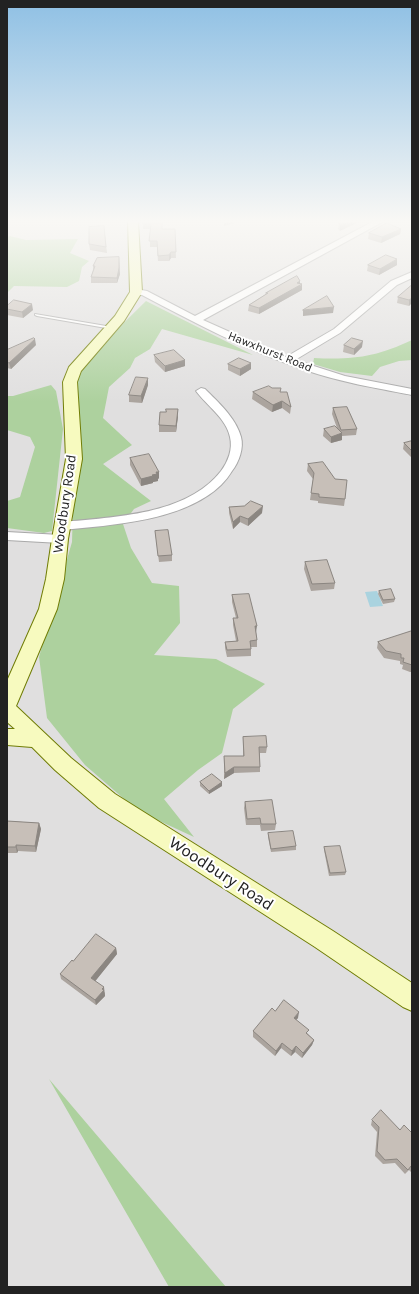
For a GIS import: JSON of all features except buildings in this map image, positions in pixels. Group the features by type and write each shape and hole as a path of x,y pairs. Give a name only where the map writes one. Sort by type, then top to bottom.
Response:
{"main road":[{"path":"136,281 136,292"},
{"name":"Woodbury Road","path":"7,704 48,609 55,579 61,532 74,459 70,382 74,370 120,318 136,292"},
{"name":"Woodbury Road","path":"7,709 63,764 107,801 324,939 412,998"},
{"path":"7,738 38,739"}],"street":[{"path":"195,320 267,281"},
{"path":"288,360 337,331 398,281"},
{"name":"Hawxhurst Road","path":"136,292 144,293 255,349 335,376 412,392"},
{"path":"7,536 61,532 139,517 173,509 200,495 224,477 235,456 236,435 229,422 201,391"}],"lane":[{"path":"37,315 112,328"}],"shaded area":[{"path":"7,281 412,281 412,1287 7,1287"}],"green space":[{"path":"7,281 78,281 67,287 14,286 7,293"},
{"path":"146,301 253,355 162,329 150,349 135,358 130,368 109,387 103,418 132,445 103,464 151,501 134,509 123,524 131,548 152,583 179,586 180,623 154,655 216,659 265,684 233,709 222,753 198,770 164,799 194,837 138,811 85,765 47,718 39,657 72,542 77,369"},
{"path":"412,340 412,360 399,361 380,367 372,376 340,372 313,364 314,358 353,358 375,354"},
{"path":"51,385 56,391 63,429 52,531 44,533 7,528 7,501 20,497 35,447 30,437 7,430 7,396 13,396"},
{"path":"49,1079 226,1287 169,1287"}],"water":[{"path":"377,591 383,606 370,607 365,592"}]}
